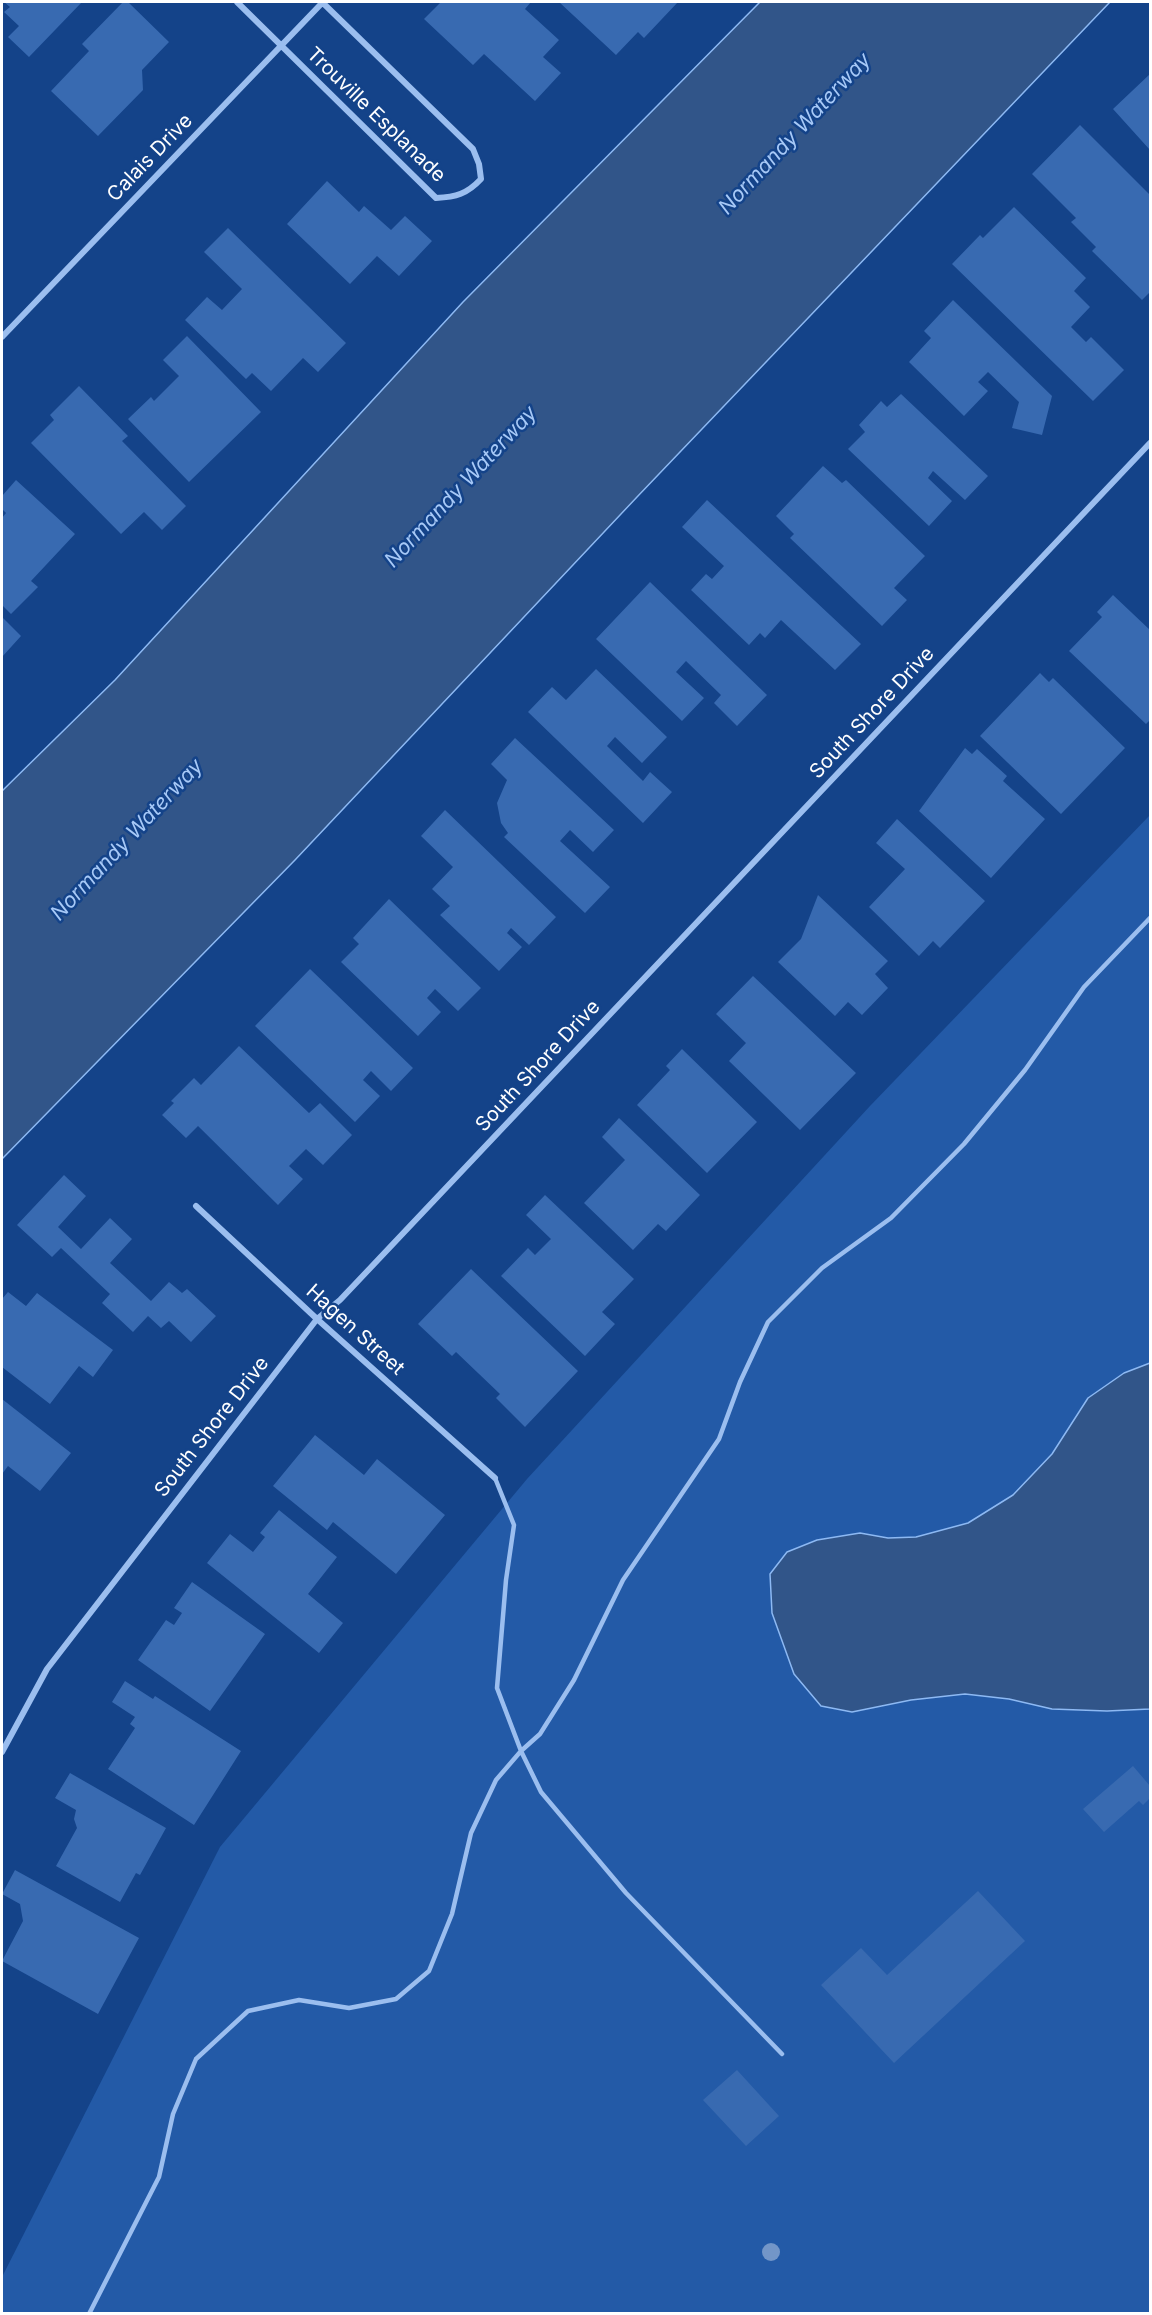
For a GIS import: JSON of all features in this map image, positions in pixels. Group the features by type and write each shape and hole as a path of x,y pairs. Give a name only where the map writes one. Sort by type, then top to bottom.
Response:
{"street":[{"name":"Trouville Esplanade","path":"237,2 436,198 455,197 470,190 481,178 479,164 472,149 323,2"},
{"name":"Calais Drive","path":"2,337 323,2"},
{"name":"South Shore Drive","path":"2,1752 47,1669 317,1319 348,1292 1150,443"},
{"name":"Hagen Street","path":"196,1206 317,1319 495,1478"}],"lane":[{"path":"90,2313 159,2177 173,2114 196,2059 248,2011 299,2001 349,2008 396,1999 429,1971 452,1914 471,1833 496,1780 521,1751 540,1734 574,1680 623,1580 719,1439 740,1382 768,1322 822,1268 891,1218 964,1144 1025,1070 1084,987 1150,918"},
{"path":"495,1478 514,1525 506,1580 497,1688 521,1751 541,1791 626,1893 782,2054"}],"shaded area":[{"path":"1150,815 1150,2313 2,2314 2,2277 220,1847 527,1479 870,1106"}],"water":[{"name":"Normandy Waterway","path":"760,2 1110,2 637,497 295,860 2,1159 2,791 115,680 463,302"},
{"path":"1150,1363 1150,1709 1107,1711 1052,1709 1009,1699 965,1694 911,1700 852,1712 821,1706 794,1674 772,1613 770,1574 787,1552 817,1540 860,1533 888,1538 916,1537 968,1523 1013,1495 1052,1454 1088,1398 1124,1373"}],"building":[{"path":"4,2 82,2 29,57 8,37 19,26 4,12 10,7"},
{"path":"123,2 128,2 169,42 142,70 143,90 98,136 51,91 89,51 82,44"},
{"path":"441,2 531,2 525,9 559,40 543,57 561,73 535,101 484,54 473,65 424,19"},
{"path":"559,2 678,2 644,38 638,32 616,55"},
{"path":"1150,74 1150,150 1113,109"},
{"path":"1080,125 1150,195 1150,292 1142,300 1092,251 1096,247 1071,222 1076,218 1032,174"},
{"path":"327,181 359,212 364,206 391,230 405,216 432,241 399,276 377,256 350,284 287,224"},
{"path":"1014,207 1086,278 1074,291 1090,307 1071,327 1086,342 1091,337 1124,370 1093,401 952,264 980,235 983,238"},
{"path":"228,228 346,343 318,372 303,358 271,391 252,373 246,379 185,320 207,297 222,310 242,289 204,252"},
{"path":"953,300 1052,396 1042,435 1012,428 1019,402 988,372 978,382 988,391 964,416 909,362 931,338 924,331"},
{"path":"187,336 261,412 189,482 128,419 151,397 154,401 179,376 163,360"},
{"path":"79,386 128,436 122,441 186,506 162,530 144,512 121,534 31,443 54,420 50,415"},
{"path":"901,394 988,476 965,500 933,471 928,478 952,501 929,526 848,449 865,432 859,425 881,401 887,407"},
{"path":"823,466 842,483 846,480 925,556 894,588 907,600 882,626 790,538 794,534 776,516"},
{"path":"16,480 75,534 31,581 38,587 11,614 2,605 2,518 6,513 2,509 2,496"},
{"path":"707,500 861,644 835,670 781,620 765,638 760,633 749,645 691,590 706,574 712,579 724,566 682,527"},
{"path":"650,582 767,695 737,726 714,703 721,695 686,661 676,672 704,698 682,721 596,639"},
{"path":"1113,595 1150,630 1150,720 1146,724 1069,651 1102,617 1097,612"},
{"path":"2,617 21,636 2,657"},
{"path":"596,669 667,737 642,763 615,737 607,746 643,781 650,772 672,792 643,823 528,712 552,687 566,700"},
{"path":"1040,673 1049,682 1053,678 1125,748 1061,814 980,736"},
{"path":"515,738 614,830 593,852 570,830 560,841 610,887 585,913 504,837 508,833 501,823 497,803 507,780 491,764"},
{"path":"965,748 972,754 977,749 1007,776 1003,781 1045,819 991,878 919,811"},
{"path":"445,810 556,917 529,945 511,928 507,933 522,947 499,971 440,915 450,906 432,889 453,867 421,836"},
{"path":"897,819 985,901 940,948 933,941 919,956 869,907 905,869 876,843"},
{"path":"818,895 888,961 875,974 888,988 862,1015 848,1002 835,1016 778,962 801,939"},
{"path":"389,899 481,988 458,1011 435,989 427,998 441,1012 418,1036 341,962 359,944 353,938"},
{"path":"310,969 413,1068 391,1091 371,1071 363,1080 380,1096 355,1122 255,1026"},
{"path":"753,976 856,1073 800,1130 729,1061 746,1043 716,1014"},
{"path":"239,1046 309,1113 320,1103 352,1135 323,1165 306,1149 289,1166 303,1179 278,1205 198,1126 186,1138 162,1115 174,1103 171,1101 194,1078 201,1085"},
{"path":"682,1049 757,1122 707,1173 637,1105 670,1070 666,1066"},
{"path":"619,1118 700,1195 666,1231 658,1224 633,1250 584,1203 625,1160 602,1137"},
{"path":"64,1175 86,1196 58,1227 81,1249 110,1218 132,1239 110,1263 151,1301 169,1282 182,1293 187,1289 216,1316 191,1342 169,1321 161,1328 148,1316 133,1332 102,1303 110,1294 61,1248 52,1257 17,1225"},
{"path":"545,1195 634,1279 602,1312 615,1324 585,1356 501,1276 528,1248 535,1255 551,1239 526,1215"},
{"path":"471,1269 578,1371 525,1427 496,1398 500,1394 456,1352 452,1356 418,1324"},
{"path":"8,1292 26,1306 37,1293 113,1350 93,1377 79,1366 50,1404 2,1367 2,1299"},
{"path":"2,1399 71,1453 40,1491 8,1466 2,1474"},
{"path":"315,1435 364,1475 377,1459 445,1515 396,1574 333,1522 327,1530 273,1486"},
{"path":"279,1510 337,1557 308,1594 343,1623 319,1653 207,1563 230,1534 253,1552 265,1537 260,1533"},
{"path":"192,1582 265,1634 210,1711 138,1660 166,1620 174,1625 182,1613 174,1608"},
{"path":"125,1681 153,1699 155,1696 241,1751 194,1825 108,1769 135,1728 130,1724 135,1717 112,1702"},
{"path":"1133,1766 1150,1786 1150,1798 1143,1805 1139,1801 1104,1832 1083,1809"},
{"path":"70,1773 166,1828 140,1875 136,1873 120,1902 56,1866 77,1828 74,1819 76,1810 55,1798"},
{"path":"15,1870 139,1938 98,2014 2,1961 23,1921 20,1904 2,1894"},
{"path":"978,1891 1025,1941 894,2063 821,1985 861,1948 887,1975"},
{"path":"737,2070 779,2116 746,2146 703,2100"}]}
